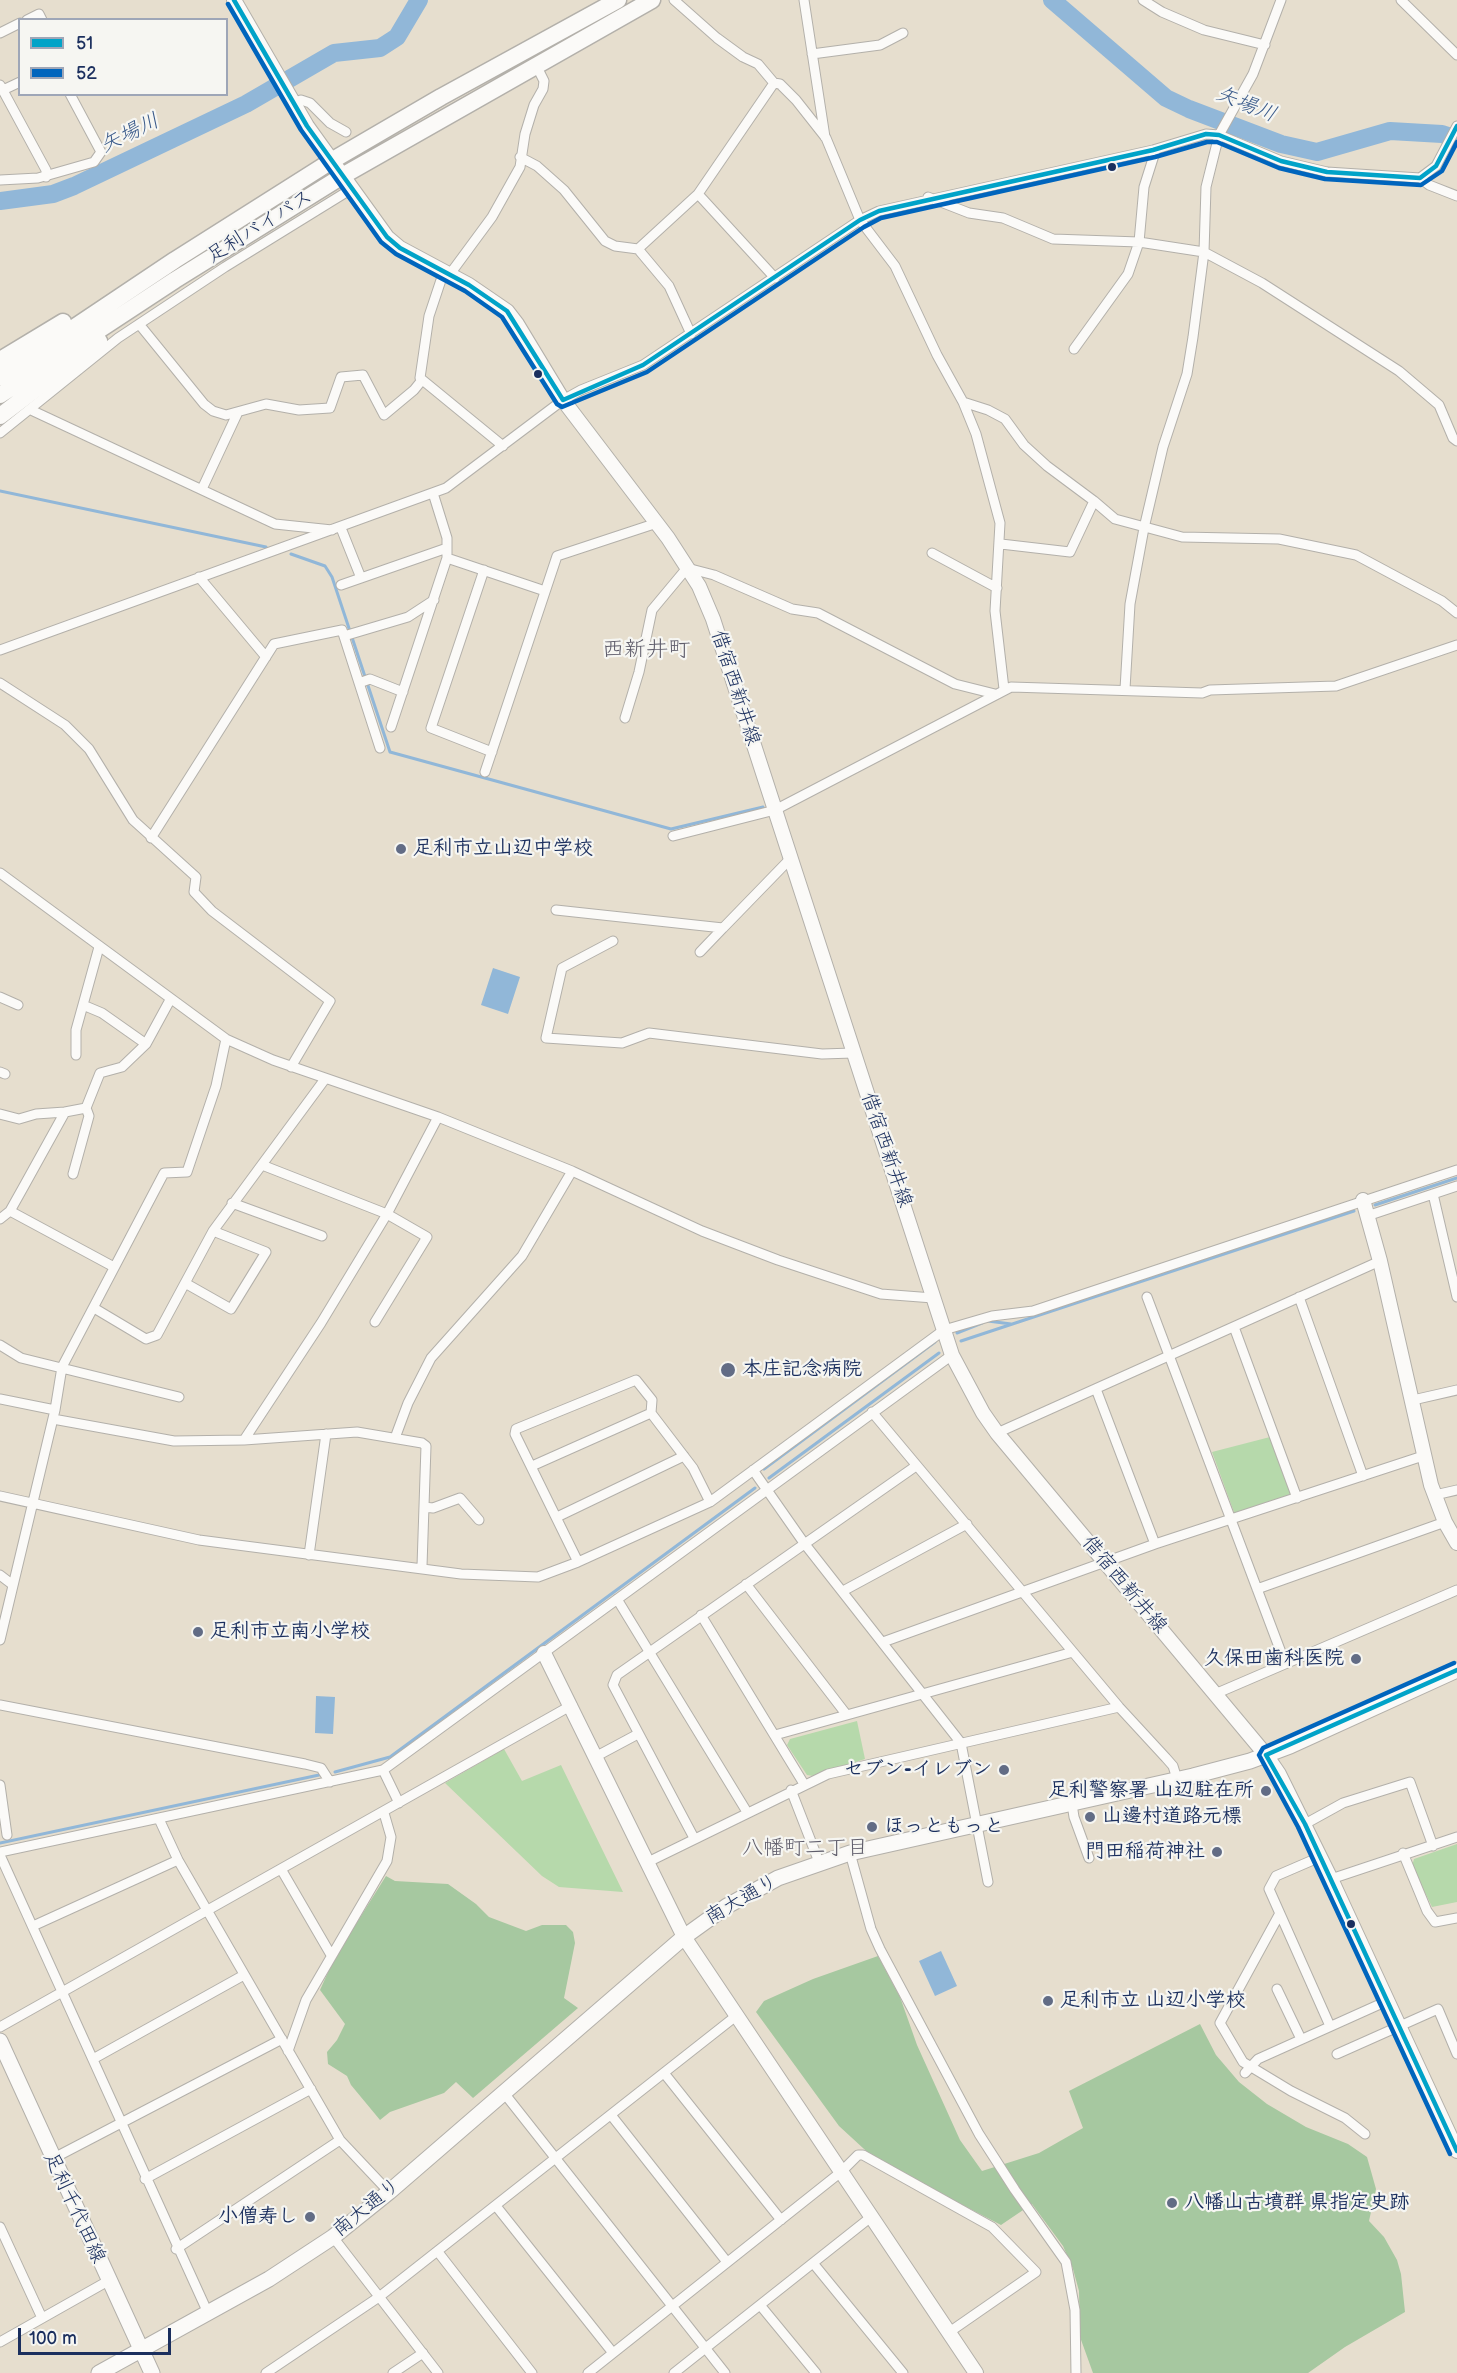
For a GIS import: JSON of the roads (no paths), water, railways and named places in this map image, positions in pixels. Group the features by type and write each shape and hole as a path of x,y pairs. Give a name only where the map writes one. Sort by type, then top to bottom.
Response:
{"highway":[{"name":"足利バイパス","path":"0,395 175,260 333,160 441,97 618,0"},
{"name":"足利バイパス","path":"0,376 348,182 536,65 652,0"},
{"path":"0,360 175,260"},
{"path":"0,416 175,280"}],"main road":[{"name":"借宿西新井線","path":"234,0 290,97 392,242 507,311 564,400 657,523 699,586 713,619 952,1355 983,1413 997,1433 1266,1755 1305,1824 1457,2151"},
{"path":"1363,1200 1380,1261 1435,1495 1444,1522 1457,1543"},
{"path":"544,1653 572,1705 595,1757 684,1937 976,2373"},
{"name":"南大通り","path":"99,2373 269,2279 333,2237 389,2192 684,1937 727,1906 778,1878 850,1852 1072,1804 1266,1755 1457,1670"},
{"name":"足利千代田線","path":"0,2042 152,2373"}],"street":[{"path":"674,0 717,38 742,57 758,64 774,83 780,84 796,100 826,138"},
{"path":"804,0 826,138 860,220 895,266 937,355 963,402 976,434 1000,523 1001,544 995,611 1004,689"},
{"path":"1143,0 1204,30 1265,45"},
{"path":"1125,689 1130,604 1144,528 1163,447 1187,374 1204,252 1206,187 1220,133 1253,74 1281,0"},
{"path":"1401,0 1457,55"},
{"path":"0,33 18,24"},
{"path":"812,54 880,45 903,33"},
{"path":"139,324 204,404 213,411 226,415 266,404 299,410 330,408 341,378 363,375 384,415 414,390 422,380 429,316 447,273 492,217 520,167 520,157 534,105 543,89 544,81 536,65"},
{"path":"18,83 1,88 46,170 46,177"},
{"path":"638,249 699,194 774,83"},
{"path":"0,180 46,177 94,162 101,152 71,96"},
{"path":"290,97 310,103 330,123 346,132"},
{"path":"1420,178 1436,166 1455,129"},
{"path":"0,650 446,488 564,400 643,365 860,220 879,211 928,198 1156,149 1206,134 1220,133 1303,167 1376,177 1420,178 1429,185 1457,196"},
{"path":"1074,349 1128,274 1139,243 1144,188 1156,149"},
{"path":"520,157 537,166 564,190 605,241 615,246 638,249 669,286 691,334"},
{"path":"0,433 118,338 348,182"},
{"path":"699,194 775,278"},
{"path":"928,198 969,213 1003,218 1053,239 1139,243 1204,252 1262,283 1399,371 1439,405 1453,438 1457,441"},
{"path":"422,380 503,446"},
{"path":"963,402 988,410 1005,419 1024,445 1047,466 1115,519 1182,537 1279,539 1356,555 1442,601 1457,613"},
{"path":"31,410 275,524 337,529"},
{"path":"202,489 238,412"},
{"path":"391,727 434,600 447,553 447,538 433,493"},
{"path":"1001,544 1070,552 1094,501"},
{"path":"485,772 557,556 657,523"},
{"path":"337,529 361,578"},
{"path":"341,585 447,553 484,570 545,591"},
{"path":"932,553 997,588"},
{"path":"625,718 639,672 652,610 687,568 714,575 792,609 818,613 955,684 995,694"},
{"path":"484,570 431,728 492,752"},
{"path":"199,577 266,657"},
{"path":"344,636 408,617 434,600"},
{"path":"151,838 274,644 342,630 380,748"},
{"path":"673,836 775,810 1011,687 1202,693 1210,690 1336,686 1457,645"},
{"path":"359,683 370,679 403,692"},
{"path":"0,683 65,725 89,749 134,819 151,838 196,878 194,892 213,911 330,1001 291,1067"},
{"path":"700,952 790,859"},
{"path":"0,873 99,948 226,1039 291,1067 438,1117 572,1171 702,1231 778,1260 881,1294 933,1298"},
{"path":"556,910 723,928"},
{"path":"613,941 562,968 546,1038 622,1043 649,1033 822,1054 853,1053"},
{"path":"76,1055 76,1030 99,948"},
{"path":"0,997 18,1005"},
{"path":"73,1174 89,1116 86,1108 100,1074 122,1066 146,1044 170,1000"},
{"path":"83,1005 102,1013 146,1044"},
{"path":"0,1640 54,1414 62,1367 164,1173 187,1172 216,1086 226,1039"},
{"path":"94,1308 139,1336 150,1339 157,1335 213,1231 325,1079"},
{"path":"0,1114 19,1119 36,1113 65,1112 86,1108"},
{"path":"0,1220 10,1211 65,1112"},
{"path":"244,1440 321,1323 387,1214 438,1117"},
{"path":"262,1165 387,1214 427,1237 375,1322"},
{"path":"0,1496 199,1540 309,1555 422,1566 461,1574 526,1577 555,1572 710,1502 944,1330 992,1316 1033,1311 1457,1170"},
{"path":"394,1438 408,1403 431,1358 522,1256 572,1171"},
{"path":"1367,1216 1457,1186"},
{"path":"1433,1194 1453,1261 1457,1297"},
{"path":"232,1203 322,1236"},
{"path":"10,1211 114,1267"},
{"path":"185,1283 231,1309 266,1252 213,1231"},
{"path":"997,1433 1380,1261"},
{"path":"1147,1297 1285,1663"},
{"path":"1299,1298 1363,1476"},
{"path":"1234,1327 1297,1498"},
{"path":"0,1345 21,1358 179,1397"},
{"path":"208,2313 176,2249 0,1854 383,1770 952,1355"},
{"path":"579,1562 515,1434 516,1429 617,1390 632,1380 636,1380 652,1400 651,1413 684,1456 710,1502"},
{"path":"1096,1389 1155,1544"},
{"path":"1413,1400 1457,1390"},
{"path":"0,1399 54,1414 174,1441 244,1440 357,1432 426,1446 422,1566"},
{"path":"872,1412 1072,1652 1173,1766 1177,1779"},
{"path":"532,1466 651,1413"},
{"path":"309,1555 326,1434"},
{"path":"883,1642 1025,1593 1155,1544 1426,1455"},
{"path":"557,1517 684,1456"},
{"path":"694,1838 613,1685 614,1680 617,1675 650,1651 916,1466"},
{"path":"753,1470 804,1543 961,1743 988,1882"},
{"path":"1435,1495 1457,1490"},
{"path":"424,1507 433,1508 460,1498 479,1520"},
{"path":"1257,1589 1444,1522"},
{"path":"843,1591 967,1524"},
{"path":"0,1575 14,1585"},
{"path":"746,1584 846,1714"},
{"path":"1215,1694 1457,1590"},
{"path":"617,1599 747,1812"},
{"path":"701,1615 804,1784"},
{"path":"775,1735 1072,1652"},
{"path":"0,2027 384,1813 572,1705"},
{"path":"0,1706 305,1764 321,1768 330,1782"},
{"path":"648,1862 791,1790 828,1774 1119,1707"},
{"path":"595,1757 638,1734"},
{"path":"383,1770 399,1803"},
{"path":"1305,1824 1342,1803 1410,1782 1432,1845"},
{"path":"0,1785 7,1835"},
{"path":"791,1790 819,1862"},
{"path":"1072,1804 1074,1817 1089,1858"},
{"path":"288,2051 306,2000 387,1861 391,1837 384,1813"},
{"path":"159,1819 178,1860 340,2140 389,2192"},
{"path":"1331,1879 1403,1853 1457,1837"},
{"path":"850,1852 871,1929 880,1949 979,2134 1066,2262 1075,2310 1076,2373"},
{"path":"1403,1853 1427,1911 1435,1922 1457,1918"},
{"path":"1320,1857 1272,1880 1269,1889 1279,1916 1330,2026"},
{"path":"33,1926 178,1860"},
{"path":"281,1869 331,1955"},
{"path":"1279,1916 1220,2023 1249,2069 1345,2118 1365,2134"},
{"path":"93,2059 244,1975"},
{"path":"1277,1989 1301,2039"},
{"path":"1249,2069 1258,2059 1387,2001"},
{"path":"1337,2054 1437,2009 1457,2054"},
{"path":"266,2373 380,2297 736,2016"},
{"path":"52,2159 282,2039"},
{"path":"664,2073 781,2220"},
{"path":"146,2179 311,2089"},
{"path":"504,2093 725,2373"},
{"path":"611,2115 727,2262"},
{"path":"176,2249 340,2140"},
{"path":"588,2373 841,2172 858,2155 863,2155 992,2227 1036,2272 948,2333"},
{"path":"496,2206 613,2353"},
{"path":"674,2373 871,2217"},
{"path":"0,2227 3,2240 42,2318"},
{"path":"333,2237 438,2373"},
{"path":"438,2252 532,2373"},
{"path":"813,2263 903,2373"},
{"path":"0,2342 108,2281"},
{"path":"760,2305 816,2373"},
{"path":"393,2373 423,2354"}],"water":[{"path":"493,968 520,977 508,1014 481,1005"},
{"path":"316,1696 335,1697 333,1734 315,1733"},
{"path":"941,1951 957,1986 935,1996 919,1961"}],"waterway":[{"name":"矢場川","path":"0,201 53,194 74,186 246,104 334,53 380,48 397,37 419,0"},
{"name":"矢場川","path":"1052,0 1166,98 1281,144 1317,152 1390,131 1442,134 1457,139"},
{"path":"0,491 266,547"},
{"path":"291,554 325,566 332,577 390,752 671,829 763,807"},
{"path":"1375,1205 1457,1178"},
{"path":"961,1341 1354,1211"},
{"path":"988,1321 1011,1324"},
{"path":"957,1333 982,1323"},
{"path":"764,1469 935,1342"},
{"path":"769,1478 939,1353"},
{"path":"335,1772 390,1757 755,1488"},
{"path":"0,1843 319,1775"}],"place":[{"name":"足利市立山辺中学校","path":"401,849"},
{"name":"本庄記念病院","path":"728,1370"},
{"name":"足利市立南小学校","path":"198,1632"},
{"name":"久保田歯科医院","path":"1356,1659"},
{"name":"セブン-イレブン","path":"1004,1770"},
{"name":"足利警察署 山辺駐在所","path":"1266,1791"},
{"name":"山邊村道路元標","path":"1090,1817"},
{"name":"ほっともっと","path":"872,1827"},
{"name":"門田稲荷神社","path":"1217,1852"},
{"name":"足利市立 山辺小学校","path":"1048,2001"},
{"name":"八幡山古墳群 県指定史跡","path":"1172,2203"},
{"name":"小僧寿し","path":"310,2217"}],"district":[{"name":"西新井町","path":"646,650"},
{"name":"八幡町二丁目","path":"805,1849"}]}
